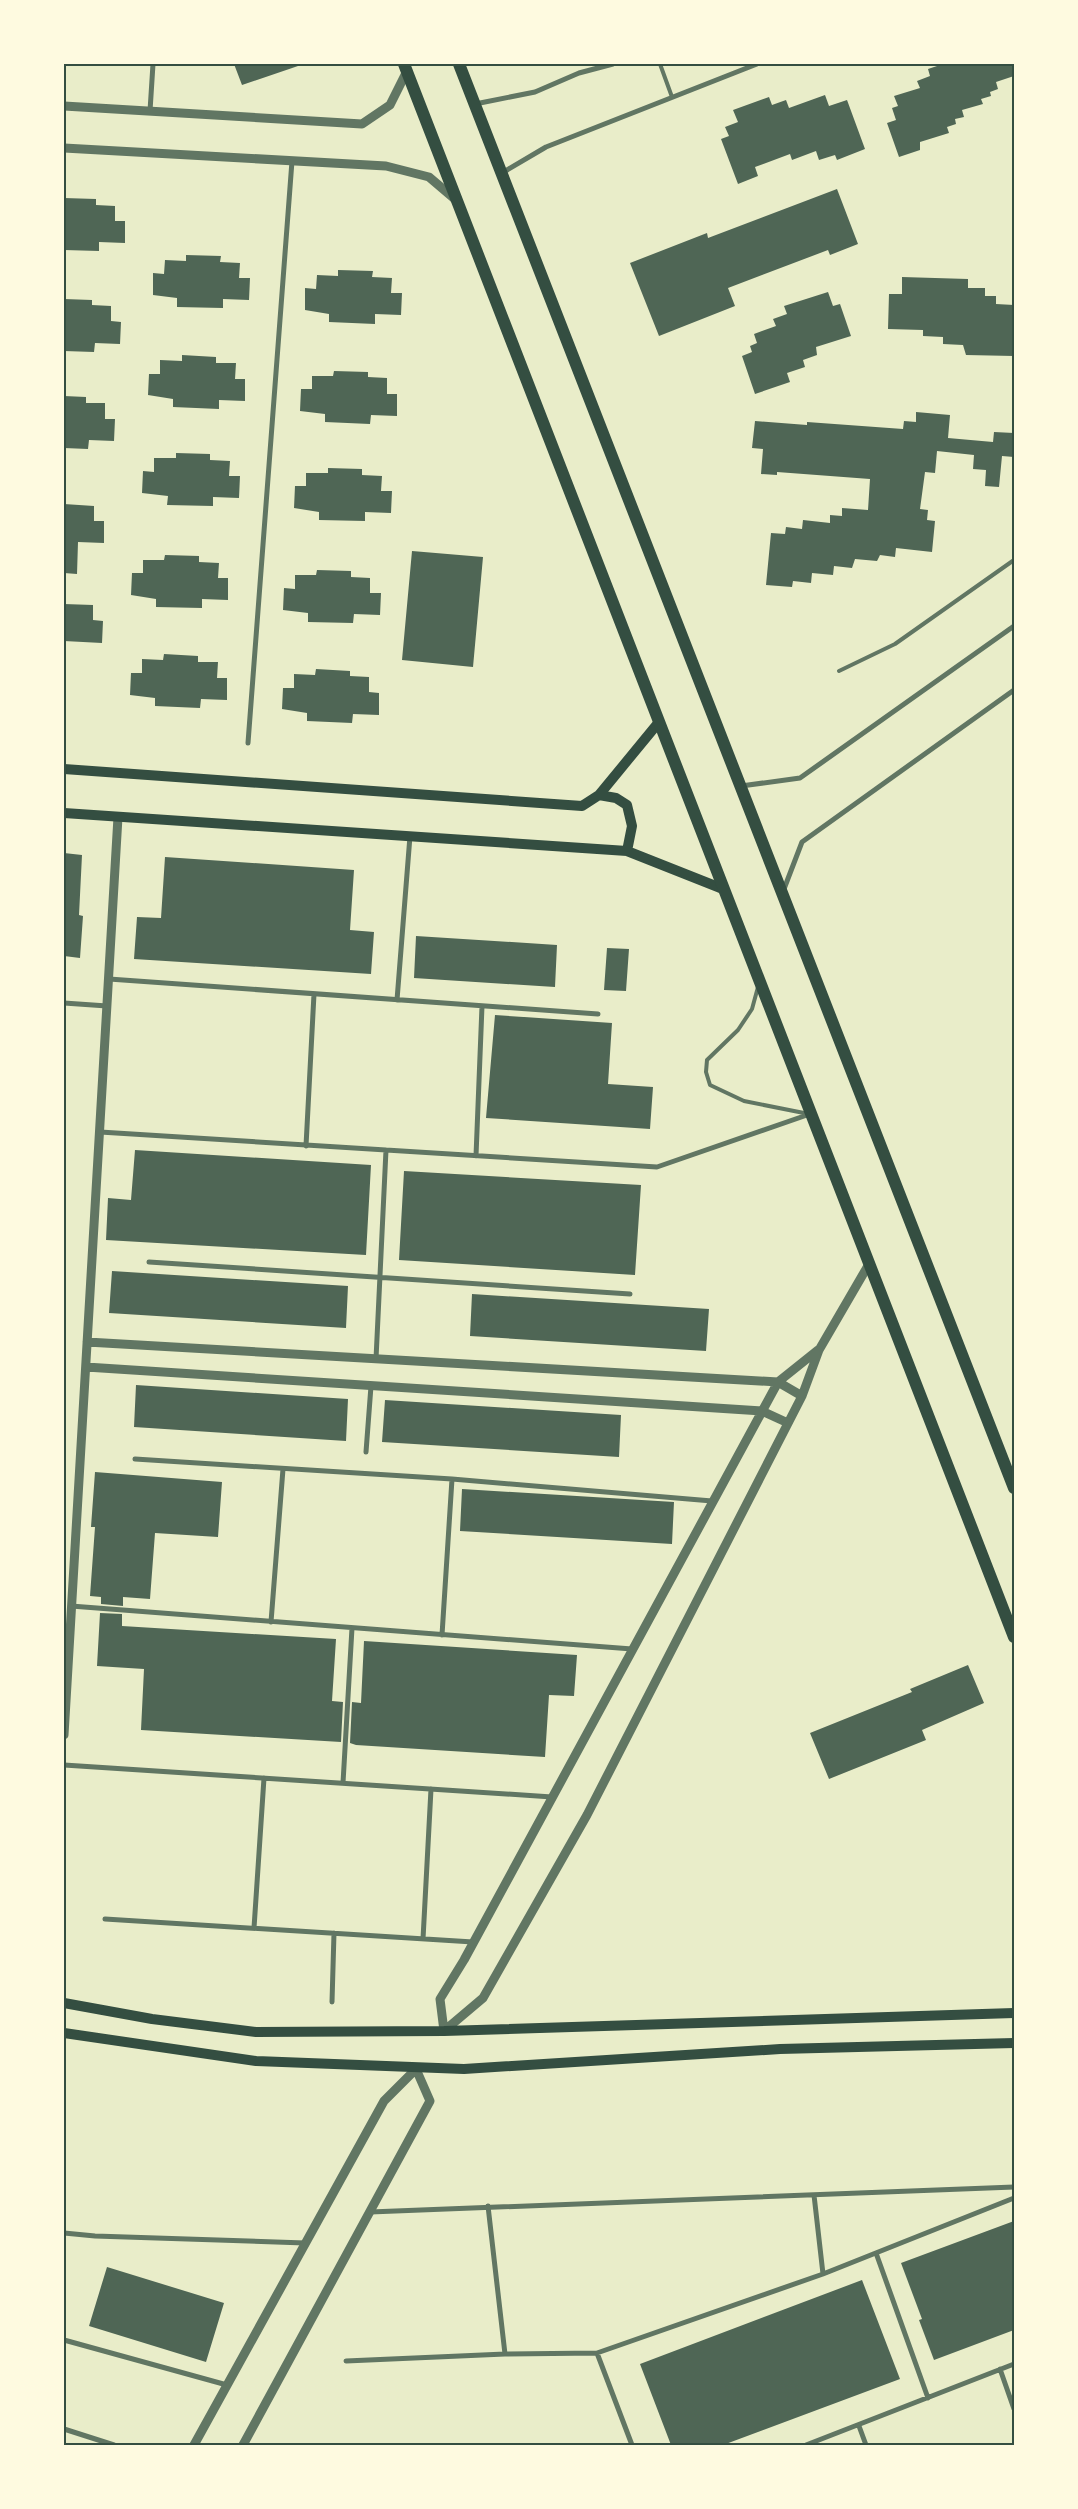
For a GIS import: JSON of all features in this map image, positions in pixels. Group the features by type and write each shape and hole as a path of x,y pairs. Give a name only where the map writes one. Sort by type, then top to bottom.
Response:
{"main road":[{"path":"459,64 1014,1488"},
{"path":"406,67 1014,1637"},
{"path":"64,770 582,806 599,795 659,722"},
{"path":"599,795 616,798 627,805 632,826 627,851"},
{"path":"64,813 627,851 724,889"},
{"path":"64,2003 152,2019 256,2032 444,2031 1014,2013"},
{"path":"64,2033 256,2061 416,2069 464,2069 780,2049 1014,2043"}],"street":[{"path":"150,111 153,64"},
{"path":"475,104 535,92 579,73 613,64"},
{"path":"502,173 546,147 757,64"},
{"path":"64,106 362,124 390,104 406,67"},
{"path":"64,148 386,166 429,177 459,203"},
{"path":"248,742 292,161"},
{"path":"741,786 800,778 1014,626"},
{"path":"782,894 802,842 1014,690"},
{"path":"64,1735 118,817"},
{"path":"397,1000 410,836"},
{"path":"109,979 598,1014"},
{"path":"306,1146 314,994"},
{"path":"64,1003 107,1006"},
{"path":"476,1156 482,1006"},
{"path":"100,1132 657,1167 810,1114"},
{"path":"376,1359 386,1150"},
{"path":"149,1262 380,1279 630,1294"},
{"path":"444,2031 483,1998 587,1815 802,1396 819,1350 868,1264"},
{"path":"87,1342 778,1382 802,1396"},
{"path":"444,2031 440,1999 474,1942 712,1501 778,1382 819,1350"},
{"path":"86,1367 762,1411 788,1423"},
{"path":"366,1452 371,1386"},
{"path":"135,1459 452,1479 712,1501"},
{"path":"271,1622 283,1468"},
{"path":"442,1635 452,1479"},
{"path":"71,1606 632,1649"},
{"path":"343,1783 352,1628"},
{"path":"64,1765 552,1796"},
{"path":"254,1928 264,1778"},
{"path":"423,1939 431,1789"},
{"path":"105,1919 474,1942"},
{"path":"332,2002 334,1934"},
{"path":"194,2445 384,2101 416,2069 430,2101 243,2445"},
{"path":"370,2212 1014,2187"},
{"path":"814,2195 823,2274"},
{"path":"346,2361 505,2354 597,2353 823,2274 1014,2198"},
{"path":"488,2206 505,2354"},
{"path":"64,2233 305,2243"},
{"path":"876,2253 928,2398"},
{"path":"64,2340 227,2385"},
{"path":"597,2353 632,2445"},
{"path":"806,2445 859,2426 1014,2364"},
{"path":"1000,2369 1014,2408"},
{"path":"859,2426 866,2445"},
{"path":"64,2429 114,2445"}],"lane":[{"path":"660,64 672,97"},
{"path":"839,671 895,644 1014,560"},
{"path":"759,982 752,1009 738,1030 707,1060 706,1072 710,1085 744,1101 810,1114"}],"building":[{"path":"234,64 297,64 298,66 242,85"},
{"path":"943,64 1014,64 1014,76 996,82 998,89 990,92 991,96 981,99 983,104 962,110 964,117 955,119 956,124 947,127 949,133 920,142 920,150 899,157 887,123 896,120 892,108 898,106 894,96 920,88 917,81 930,76 928,69"},
{"path":"825,95 829,106 847,100 865,149 837,160 835,155 819,160 816,151 792,160 790,154 755,167 758,176 738,184 721,139 729,136 725,127 738,122 733,110 769,97 772,105 786,100 789,108"},
{"path":"837,189 858,244 830,255 828,250 728,288 735,306 659,336 630,263 707,233 708,238"},
{"path":"64,198 96,199 96,205 115,206 115,221 125,221 125,243 99,242 99,251 64,250"},
{"path":"186,255 221,256 220,262 240,263 239,278 250,278 249,300 223,299 223,308 177,307 177,298 153,295 153,273 164,274 165,260 186,261"},
{"path":"338,270 373,271 372,277 392,278 391,293 402,293 401,315 375,314 375,324 329,322 329,314 305,310 305,288 316,289 317,275 338,276"},
{"path":"902,277 968,279 968,288 985,288 985,296 996,296 996,304 1014,305 1014,356 966,355 963,345 943,344 943,337 923,336 923,330 888,329 889,294 902,294"},
{"path":"828,292 833,306 840,304 851,336 816,347 817,355 803,360 805,367 787,373 790,382 755,394 742,356 752,352 750,346 757,343 754,334 776,326 773,319 787,314 784,306"},
{"path":"64,299 92,300 92,305 111,306 111,321 121,322 120,344 95,343 94,352 64,351"},
{"path":"182,355 216,357 216,363 236,363 235,379 245,379 245,401 219,400 219,409 173,407 173,399 148,395 149,374 160,374 160,360 182,361"},
{"path":"334,371 368,372 368,377 387,378 387,394 397,394 397,416 371,415 370,424 325,422 325,414 300,411 301,389 312,389 312,376 333,376"},
{"path":"64,396 86,397 86,403 105,403 105,419 115,419 114,441 89,440 88,449 64,448"},
{"path":"916,412 950,415 948,438 993,442 994,432 1014,433 1014,457 1002,456 999,487 985,486 986,470 973,469 974,455 937,451 935,473 925,472 920,509 928,510 927,520 935,521 932,552 896,548 895,557 880,555 877,561 855,559 852,568 834,566 833,575 812,573 811,583 793,581 792,587 766,585 771,533 785,534 786,527 802,529 803,520 830,523 830,515 842,516 842,508 868,510 870,479 777,472 777,475 761,474 763,449 752,448 755,421 807,425 807,422 903,429 904,421 916,422"},
{"path":"176,453 210,454 210,460 230,461 229,476 240,476 239,498 213,497 213,506 167,505 168,496 142,493 143,471 154,472 154,458 176,458"},
{"path":"328,468 362,469 362,475 382,476 381,491 392,491 391,513 365,512 365,521 319,520 319,512 294,508 295,486 306,486 306,473 328,473"},
{"path":"64,504 94,506 94,521 104,521 104,543 78,542 77,574 64,573"},
{"path":"412,551 483,557 473,667 402,660"},
{"path":"165,555 199,556 199,562 219,563 218,578 228,578 228,600 202,599 202,608 156,607 156,599 131,595 132,573 143,573 143,560 164,560"},
{"path":"317,570 351,571 351,577 370,578 370,593 381,593 380,615 354,614 353,623 308,622 308,613 283,610 284,588 295,589 295,575 316,575"},
{"path":"64,604 93,605 93,620 103,621 102,643 64,641"},
{"path":"164,654 198,656 198,662 218,662 217,678 227,678 227,700 201,699 200,708 155,706 155,698 130,695 131,673 142,673 142,659 163,660"},
{"path":"316,669 350,671 350,676 369,677 369,692 379,693 379,715 353,714 352,723 307,721 307,713 282,709 283,688 294,688 294,674 315,675"},
{"path":"64,853 82,855 79,915 83,916 80,958 64,956"},
{"path":"165,857 354,870 350,930 374,932 371,974 134,959 137,917 161,918"},
{"path":"416,936 557,945 555,987 414,978"},
{"path":"607,948 629,949 626,991 604,990"},
{"path":"495,1015 612,1023 608,1084 653,1087 650,1129 486,1118"},
{"path":"135,1150 371,1165 366,1255 106,1240 108,1198 131,1200"},
{"path":"404,1171 641,1185 635,1275 399,1260"},
{"path":"112,1271 348,1286 346,1328 109,1313"},
{"path":"472,1294 709,1309 706,1351 470,1336"},
{"path":"136,1385 348,1399 346,1441 134,1427"},
{"path":"385,1400 621,1415 619,1457 382,1442"},
{"path":"95,1472 222,1482 218,1537 155,1533 150,1599 123,1597 123,1606 101,1604 101,1597 90,1596 95,1527 91,1527"},
{"path":"462,1489 674,1502 672,1544 460,1531"},
{"path":"100,1613 122,1614 122,1626 336,1639 332,1701 343,1702 341,1742 141,1730 144,1669 97,1666"},
{"path":"364,1641 577,1655 574,1696 549,1695 545,1757 356,1745 350,1743 352,1702 361,1703"},
{"path":"968,1665 984,1703 922,1730 926,1740 829,1779 810,1733 912,1692 910,1689"},
{"path":"1014,2221 1014,2330 934,2360 919,2320 922,2319 901,2263"},
{"path":"107,2267 224,2303 206,2362 89,2326"},
{"path":"862,2280 900,2379 723,2445 671,2445 640,2364"}]}
